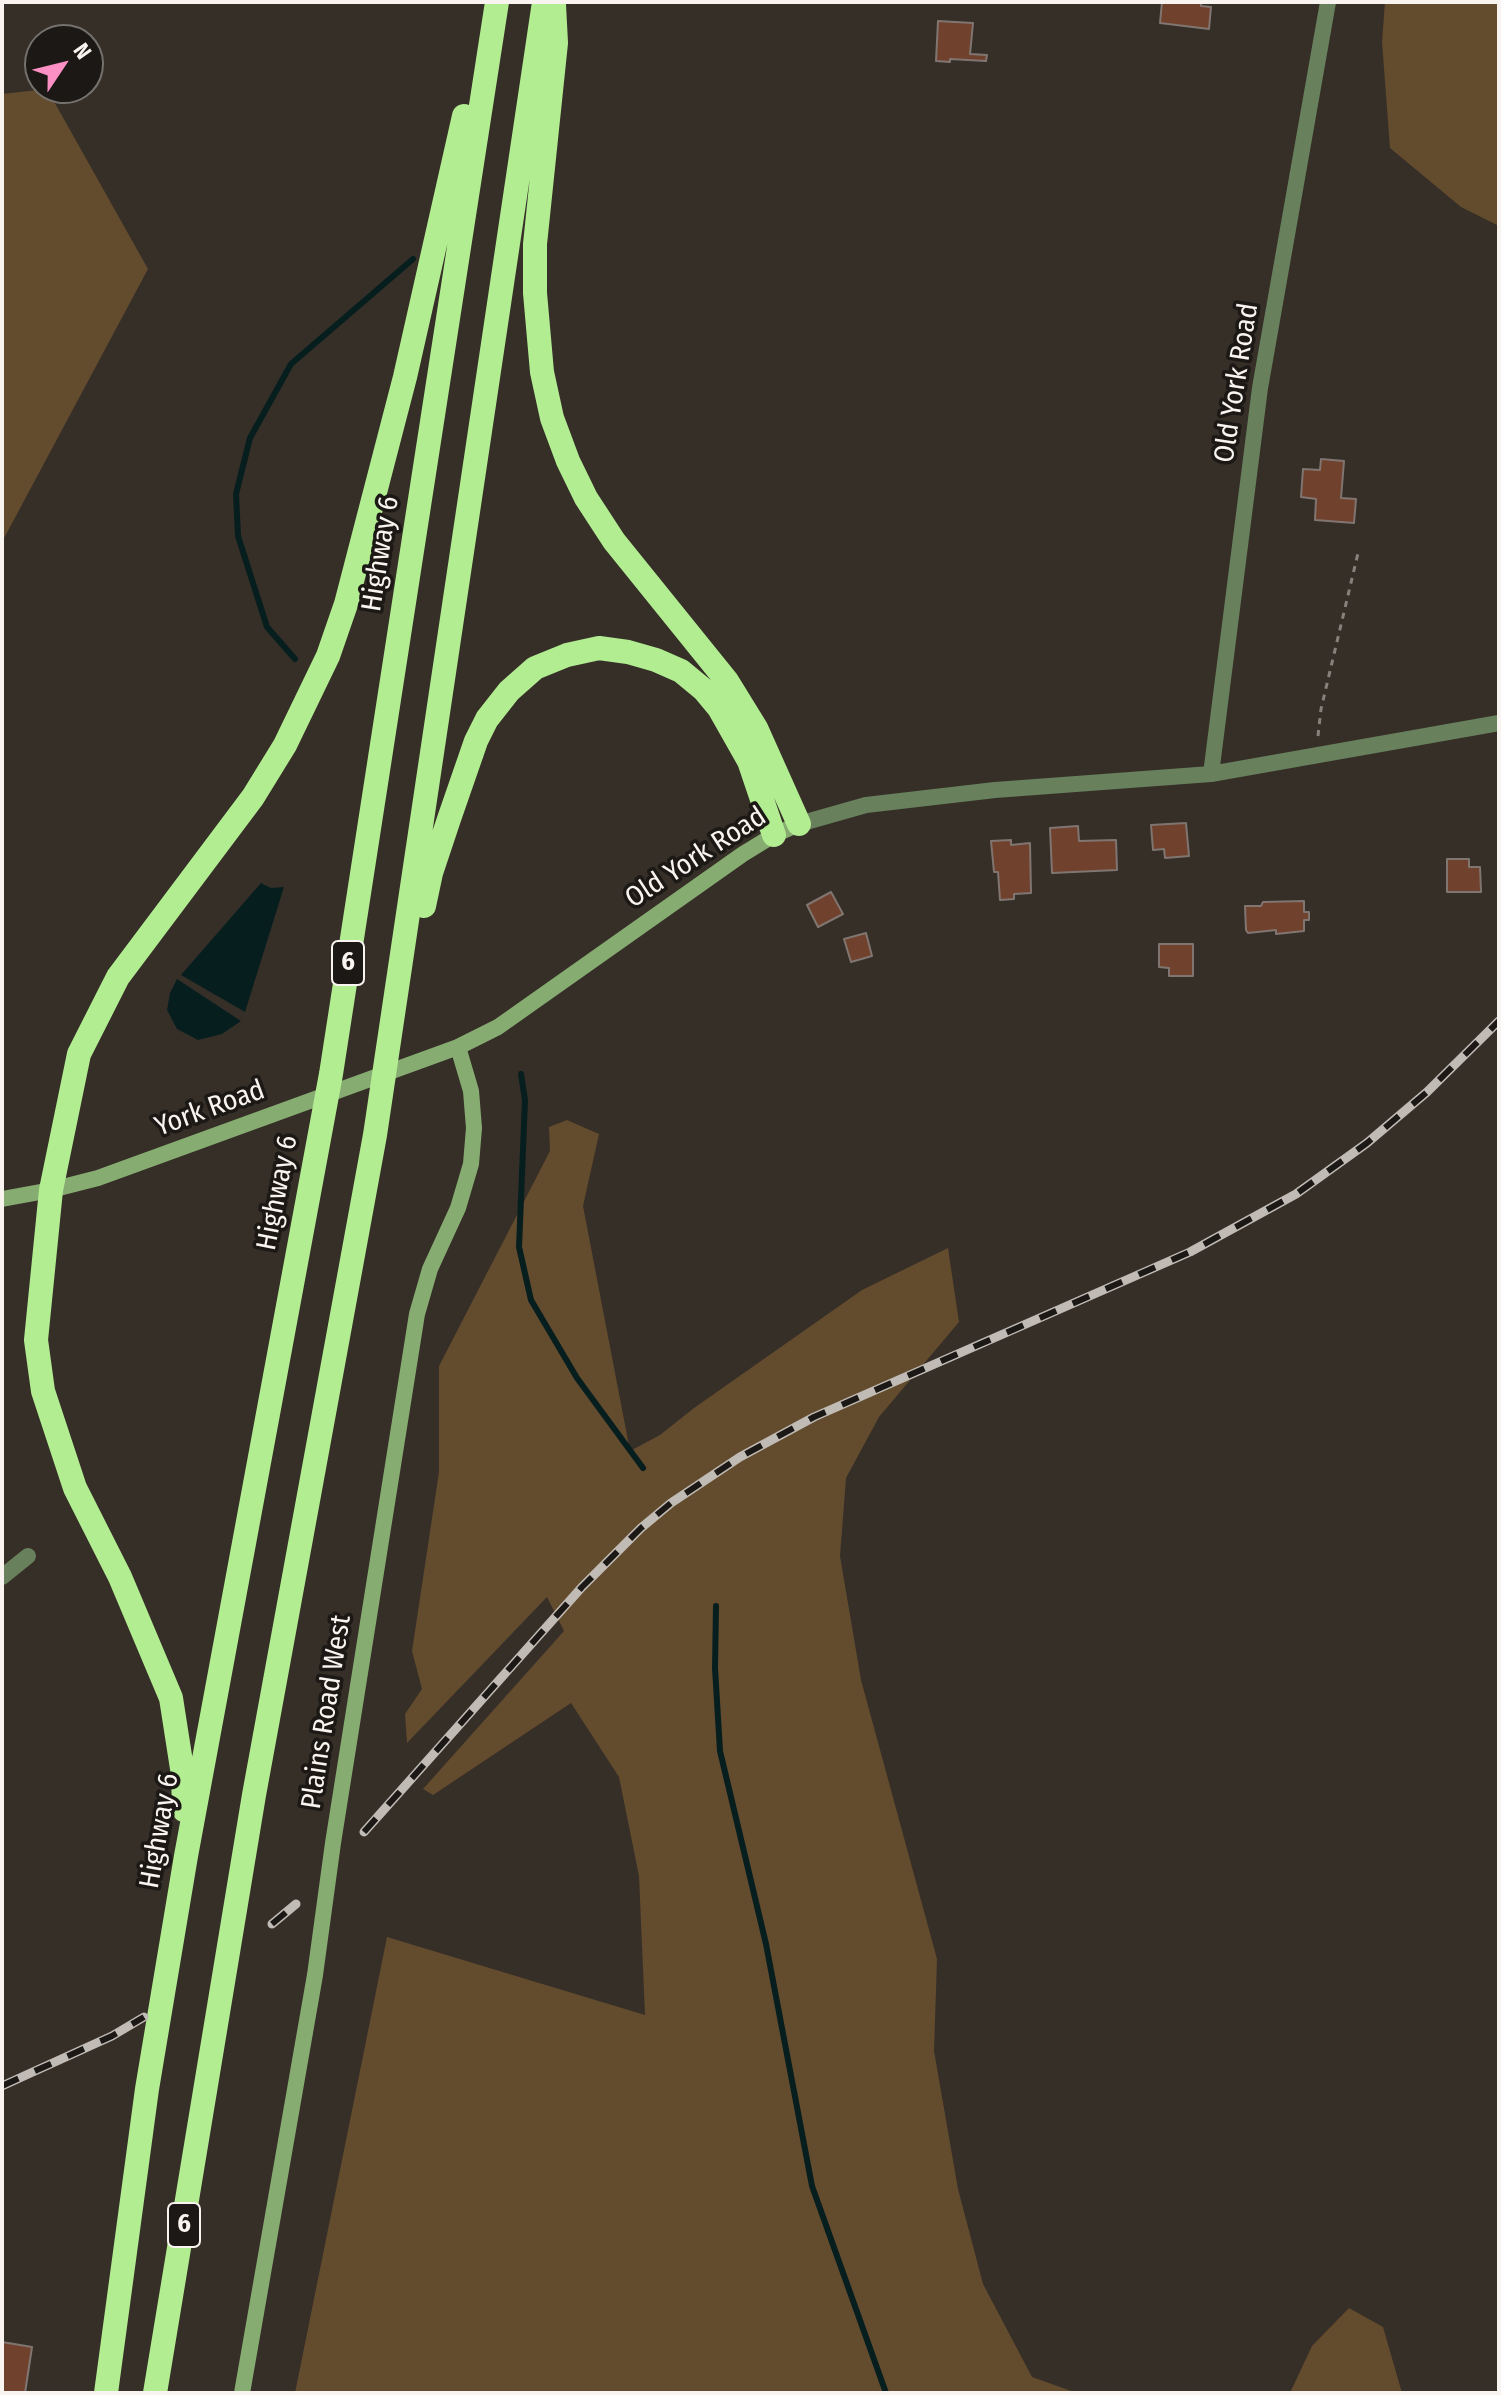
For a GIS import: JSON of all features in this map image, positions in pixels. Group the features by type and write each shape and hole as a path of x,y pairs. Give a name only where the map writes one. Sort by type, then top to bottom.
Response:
{"highway":[{"path":"186,1856 183,1775 171,1698 120,1577 75,1488 43,1391 36,1340 51,1190 79,1054 118,977 253,797 285,745 328,656 346,604 405,377 471,83 495,2"},
{"name":"Highway 6","path":"106,2393 147,2089 186,1856 331,1074 495,2"},
{"name":"6","path":"155,2393 254,1795 375,1135 544,2"},
{"path":"554,2 556,43 535,244 535,293 542,372 552,418 586,498 614,541 727,681 756,728 799,824"},
{"path":"375,1135 431,873 449,819 476,741 487,719 509,691 535,668 567,655 599,648 628,652 681,671 704,690 738,739 749,761 774,835"}],"main road":[{"name":"Old York Road","path":"434,1058 498,1027 774,835 799,824"},
{"name":"Plains Road West","path":"242,2393 315,1975 417,1314 430,1269 458,1208 471,1164 474,1128 471,1091 458,1047"},
{"name":"York Road","path":"2,1199 98,1178 434,1058"}],"street":[{"name":"Old York Road","path":"1211,774 1260,388 1328,2"},
{"name":"Old York Road","path":"799,824 866,805 995,790 1211,774 1499,723"},
{"path":"2,1577 28,1556"}],"path":[{"path":"1316,756 1321,709 1359,549"}],"shaded area":[{"path":"1385,2 1499,2 1499,226 1461,207 1390,148 1382,42"},
{"path":"24,92 24,104 55,104 148,269 2,542 2,94"},
{"path":"567,1120 599,1134 583,1206 630,1451 660,1435 862,1290 948,1248 959,1322 879,1417 846,1478 840,1556 861,1680 937,1959 934,2051 958,2189 983,2284 1032,2377 1077,2393 295,2393 387,1937 645,2015 639,1876 619,1777 571,1703 433,1795 423,1789 564,1631 547,1597 407,1743 405,1714 422,1689 412,1651 439,1472 439,1366 550,1151 549,1127"},
{"path":"1349,2308 1383,2327 1402,2393 1290,2393 1312,2346"}],"water":[{"path":"261,883 271,888 284,887 245,1012 181,975"},
{"path":"177,979 241,1021 222,1034 198,1040 177,1029 167,1010"}],"building":[{"path":"1162,2 1201,2 1201,6 1211,7 1209,29 1160,23"},
{"path":"938,21 973,23 970,54 987,55 986,61 936,61"},
{"path":"1321,459 1344,461 1341,498 1356,499 1354,523 1315,520 1316,499 1301,497 1303,469 1320,470"},
{"path":"1186,823 1189,856 1165,858 1164,849 1153,850 1151,825"},
{"path":"1078,826 1079,841 1116,840 1117,870 1052,873 1050,828"},
{"path":"1011,840 1011,845 1030,843 1031,893 1014,894 1014,899 1000,900 991,841"},
{"path":"1447,859 1469,859 1469,867 1480,867 1481,892 1447,892"},
{"path":"831,892 843,914 818,927 807,905"},
{"path":"1304,901 1304,912 1309,912 1309,920 1304,920 1304,931 1276,934 1276,930 1248,933 1246,930 1245,906 1261,906 1263,902"},
{"path":"866,933 872,956 851,962 844,939"},
{"path":"1159,944 1193,944 1193,976 1169,976 1169,968 1159,967"},
{"path":"2,2342 32,2347 25,2393 2,2392"}],"waterway":[{"path":"295,659 267,627 238,536 236,494 250,438 291,364 413,259"},
{"path":"521,1074 525,1100 519,1247 531,1300 577,1378 643,1468"},
{"path":"716,1606 715,1668 720,1751 766,1944 812,2186 886,2393"}],"railway":[{"path":"364,1832 582,1587 641,1528 671,1503 740,1457 814,1417 1190,1252 1296,1194 1367,1143 1427,1092 1499,1021"},
{"path":"272,1924 296,1904"},
{"path":"2,2086 112,2036 144,2017"}]}
